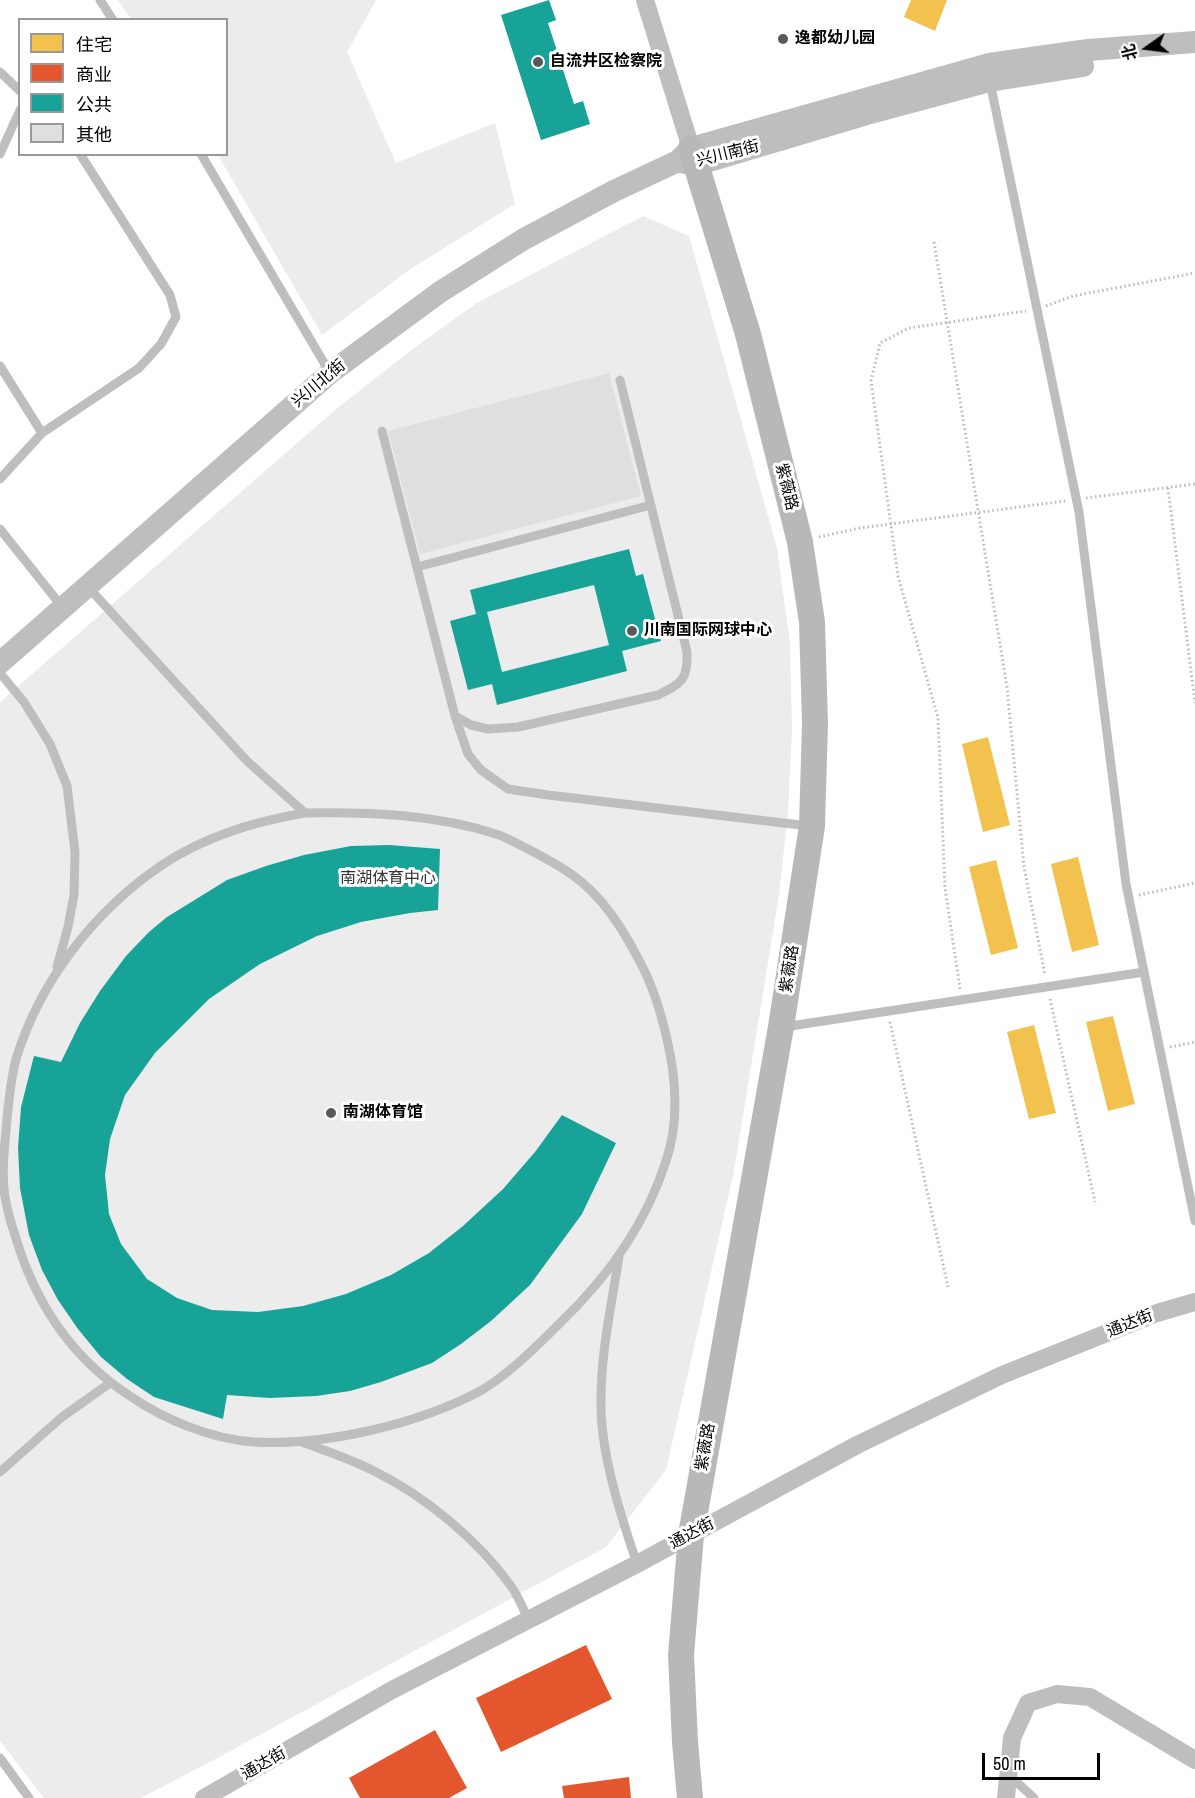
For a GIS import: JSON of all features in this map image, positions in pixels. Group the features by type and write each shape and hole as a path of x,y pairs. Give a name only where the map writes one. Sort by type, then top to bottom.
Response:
{"main road":[{"name":"紫薇路","path":"688,158 748,334 800,542 812,622 815,723 812,826 781,1028 691,1535 681,1655 690,1798"}],"street":[{"path":"645,0 688,158"},
{"name":"兴川南街","path":"688,158 989,64 1088,50 1195,42"},
{"name":"兴川南街","path":"688,158 990,81 1083,66 1195,57"},
{"name":"兴川北街","path":"0,663 330,373 440,292 524,239 614,191 688,158"},
{"name":"通达街","path":"204,1798 392,1690 637,1564 858,1444 1002,1375 1157,1313 1195,1302"},
{"path":"1006,1798 1012,1738 1028,1703 1057,1694 1090,1697 1195,1760"}],"lane":[{"path":"100,0 112,18"},
{"path":"0,72 18,89"},
{"path":"990,81 1076,499 1128,898 1195,1221"},
{"path":"0,154 18,114"},
{"path":"0,479 42,433 139,368 161,344 176,317 170,295 81,156"},
{"path":"202,156 330,373"},
{"path":"0,366 42,433"},
{"path":"455,716 471,725 488,729 518,727 658,695 677,685 688,670 687,652 620,380"},
{"path":"382,431 455,716 468,754 481,770 508,789 812,826"},
{"path":"417,567 651,505"},
{"path":"0,529 63,608"},
{"path":"88,586 247,761 305,813"},
{"path":"0,673 24,702 50,744 67,786 75,852 74,895 55,974"},
{"path":"305,813 414,816 461,825 502,836 544,857 574,876 604,905 627,938 647,974 662,1019 672,1063 674,1115 668,1158 644,1216 619,1255 596,1286 539,1345 484,1388 434,1411 395,1424 352,1434 299,1441 253,1442 220,1437 188,1426 146,1407 110,1383 85,1361 39,1299 27,1271 2,1188 4,1154 15,1062 32,1018 55,974 76,946 135,885 166,862 239,829 269,819 305,813"},
{"path":"781,1028 1144,972"},
{"path":"619,1255 606,1336 601,1409 604,1442 618,1503 637,1564"},
{"path":"0,1472 62,1417 110,1383"},
{"path":"299,1441 375,1471 407,1490 438,1513 488,1558 512,1588 528,1619"},
{"path":"0,1758 29,1798"},
{"path":"1008,1774 1034,1798"}],"path":[{"path":"934,242 1007,687 1024,867 1047,987 1095,1202"},
{"path":"962,1000 945,888 938,718 898,576 871,381 880,343 909,328 1037,309 1073,296 1195,273"},
{"path":"800,542 860,528 1195,484"},
{"path":"1168,487 1195,703"},
{"path":"1128,898 1195,883"},
{"path":"888,1012 948,1287"},
{"path":"1159,1049 1195,1042"}],"green space":[{"path":"118,0 376,0 347,52 396,163 495,123 515,204 409,270 322,335 219,156 228,156 228,18 130,18"},
{"name":"南湖体育中心","path":"643,216 689,236 777,548 790,643 792,731 788,812 779,895 734,1171 666,1470 606,1547 221,1756 141,1798 44,1798 0,1741 0,702 335,410 414,348 477,303"}],"building: 住宅":[{"path":"911,0 947,0 935,31 904,17"},
{"path":"988,737 1010,825 983,832 962,744"},
{"path":"1078,857 1099,945 1072,952 1051,864"},
{"path":"996,860 1018,948 991,955 969,867"},
{"path":"1113,1016 1135,1104 1108,1111 1086,1022"},
{"path":"1034,1025 1056,1113 1029,1119 1007,1032"}],"building: 商业":[{"path":"586,1645 612,1699 501,1752 476,1698"},
{"path":"435,1730 467,1788 449,1798 360,1798 349,1778"},
{"path":"629,1777 631,1798 564,1798 562,1786"}],"building: 公共":[{"name":"自流井区检察院","path":"549,0 556,20 548,23 574,104 583,101 590,124 541,140 501,15"},
{"name":"川南国际网球中心","path":"629,549 636,576 643,574 661,641 622,651 627,671 497,705 492,684 468,690 450,621 476,614 470,590","holes":["594,585 609,645 502,672 487,612"]},
{"path":"389,845 440,849 438,910 361,922 317,936 260,964 209,999 155,1053 125,1095 110,1139 105,1175 109,1214 121,1244 147,1279 177,1298 212,1310 258,1312 303,1306 346,1294 391,1275 429,1253 463,1226 503,1189 535,1152 562,1115 616,1143 582,1214 530,1285 491,1321 432,1363 350,1391 316,1396 270,1398 227,1395 223,1419 154,1397 127,1379 101,1357 78,1329 58,1300 42,1270 29,1235 20,1188 18,1148 21,1107 34,1056 61,1062 80,1023 126,956 167,917 227,880 304,855 351,846"}],"building: 其他":[{"path":"609,373 641,496 420,554 388,431"}],"place":[{"name":"逸都幼儿园","path":"783,39"},
{"name":"自流井区检察院","path":"538,62"},
{"name":"川南国际网球中心","path":"632,631"},
{"name":"南湖体育馆","path":"331,1113"}]}
